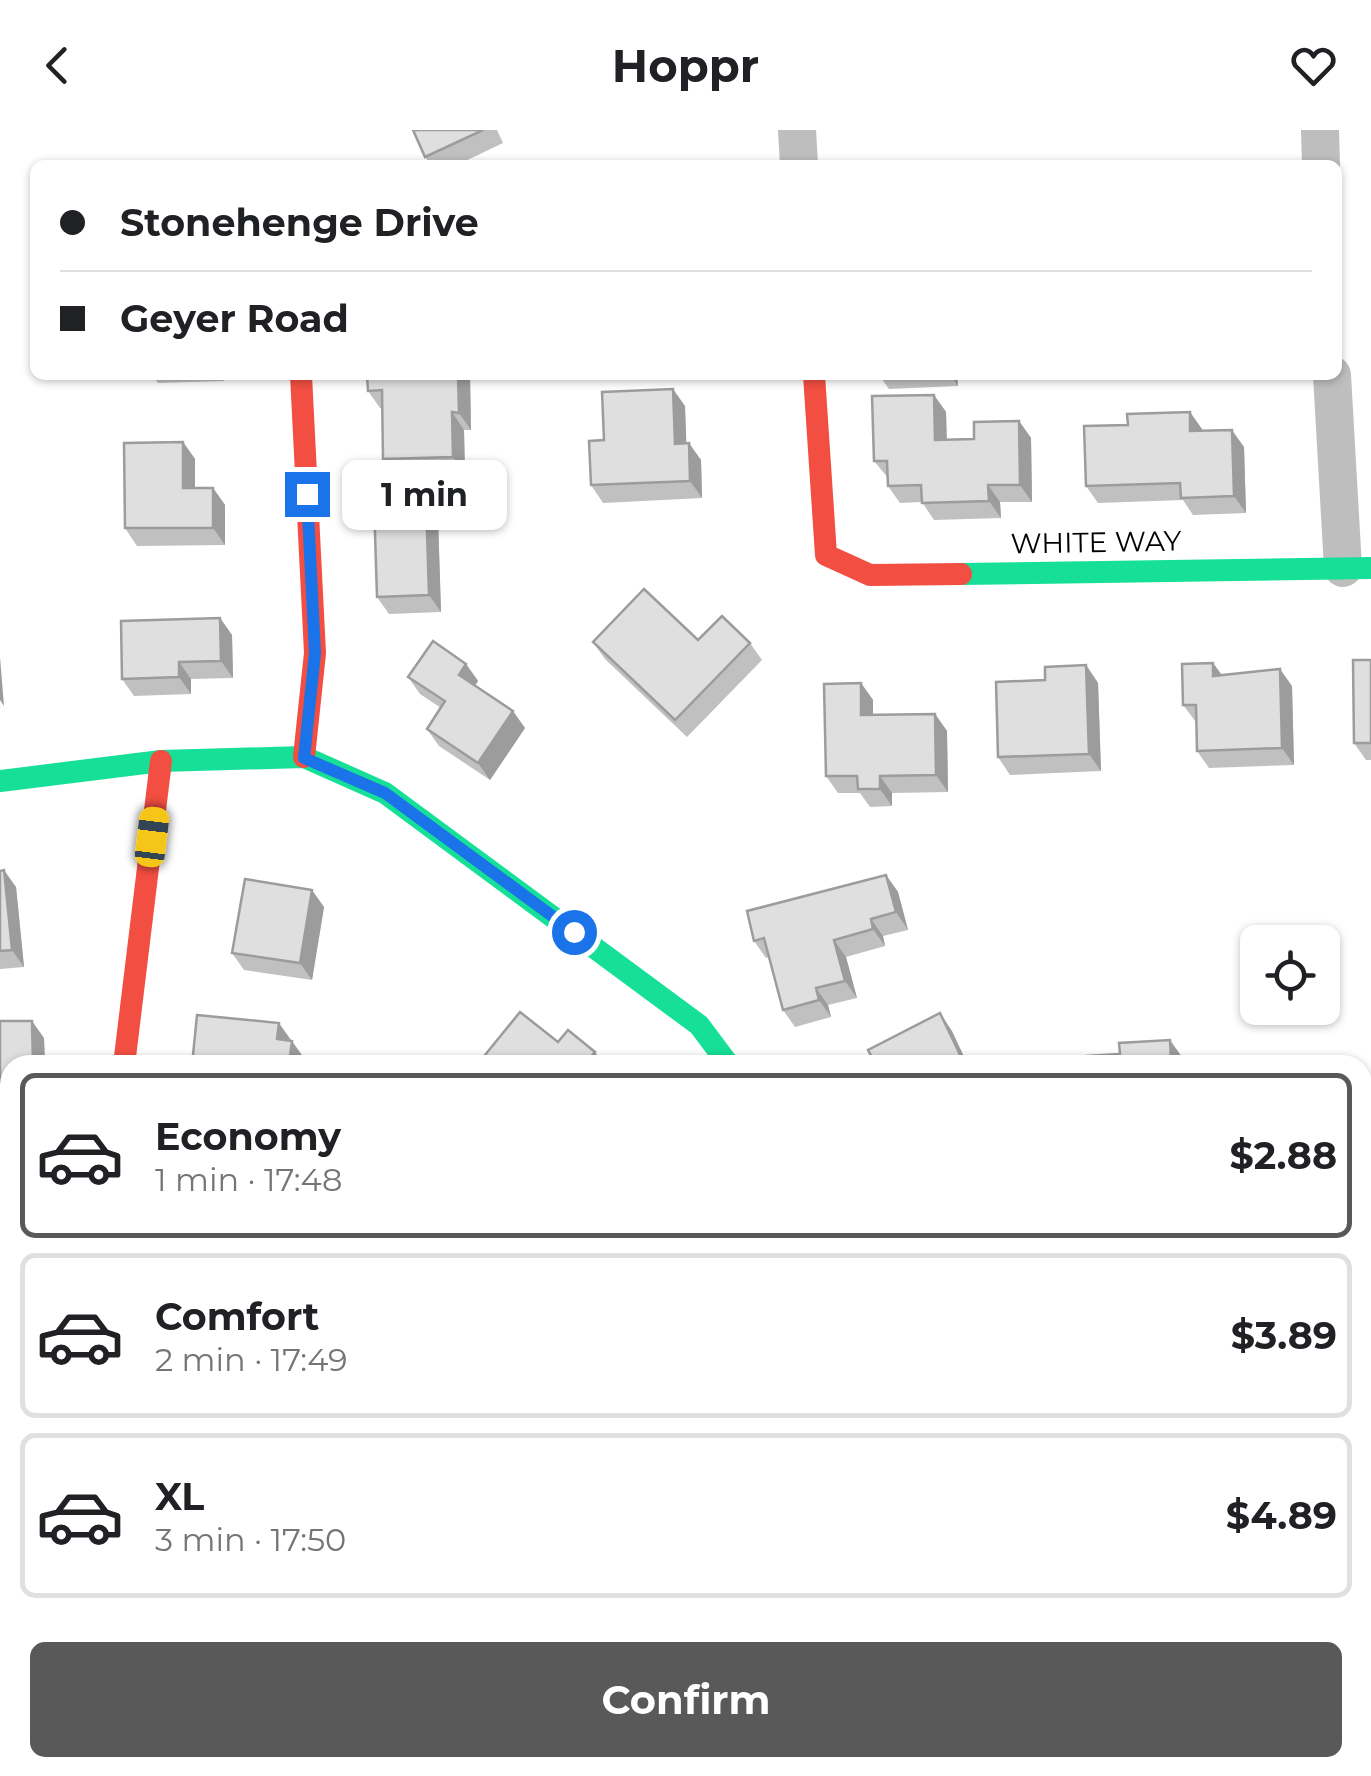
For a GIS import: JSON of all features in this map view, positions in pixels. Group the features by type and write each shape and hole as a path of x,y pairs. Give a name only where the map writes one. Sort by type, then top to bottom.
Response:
{"street":[{"path":"796,130 799,160"},
{"path":"1320,130 1321,160"},
{"path":"301,380 315,653 304,758"},
{"name":"WHITE WAY","path":"814,380 826,555 870,576 1357,568"},
{"path":"1333,380 1357,568"},
{"path":"0,781 161,760 304,758 385,793 699,1025 722,1055"},
{"path":"125,1055 161,760"}],"building":[{"path":"413,130 483,130 425,157"},
{"path":"367,380 458,380 459,413 452,412 453,457 383,459 382,390 368,391"},
{"path":"673,389 675,444 689,443 690,481 591,485 589,441 604,440 602,392"},
{"path":"934,395 935,440 974,439 974,422 1019,421 1020,485 988,485 989,501 922,503 921,485 888,486 887,461 874,461 872,396"},
{"path":"1190,412 1190,431 1232,430 1234,496 1181,498 1180,483 1086,486 1084,426 1128,425 1127,414"},
{"path":"183,442 183,488 213,488 213,528 125,528 124,443"},
{"path":"426,501 429,595 377,597 374,502"},
{"path":"644,589 698,640 722,616 750,643 675,720 593,642"},
{"path":"220,618 221,661 179,662 179,677 122,679 121,621"},
{"path":"433,641 466,664 459,675 513,711 478,763 427,729 445,701 408,677"},
{"path":"1353,660 1371,660 1371,743 1354,743"},
{"path":"1213,663 1213,676 1280,669 1282,748 1197,751 1196,705 1183,705 1182,664"},
{"path":"1086,665 1089,754 998,757 996,682 1045,680 1045,667"},
{"path":"861,683 861,715 935,714 936,775 880,776 880,789 858,789 857,776 826,776 824,684"},
{"path":"4,870 12,950 0,951 0,871"},
{"path":"886,875 896,912 871,919 873,929 834,940 845,981 816,988 819,1000 783,1010 764,938 754,941 747,911"},
{"path":"245,879 312,890 300,963 232,953"},
{"path":"520,1012 558,1042 568,1030 595,1052 592,1055 485,1055"},
{"path":"940,1013 960,1055 871,1055 868,1050"},
{"path":"197,1015 279,1023 277,1039 292,1041 290,1055 193,1055"},
{"path":"0,1021 32,1021 33,1055 0,1055"},
{"path":"1170,1040 1171,1055 1104,1055 1120,1054 1119,1043"}],"traffic: fast":[{"path":"961,574 1371,568"},
{"path":"0,781 161,761 304,757 385,793 699,1025 722,1055"}],"traffic: jam":[{"path":"301,380 315,653 304,757"},
{"path":"814,380 826,555 870,575 961,574"},
{"path":"125,1055 161,761"}],"route":[{"path":"307,494 315,653 304,758 385,793 574,932"}]}
